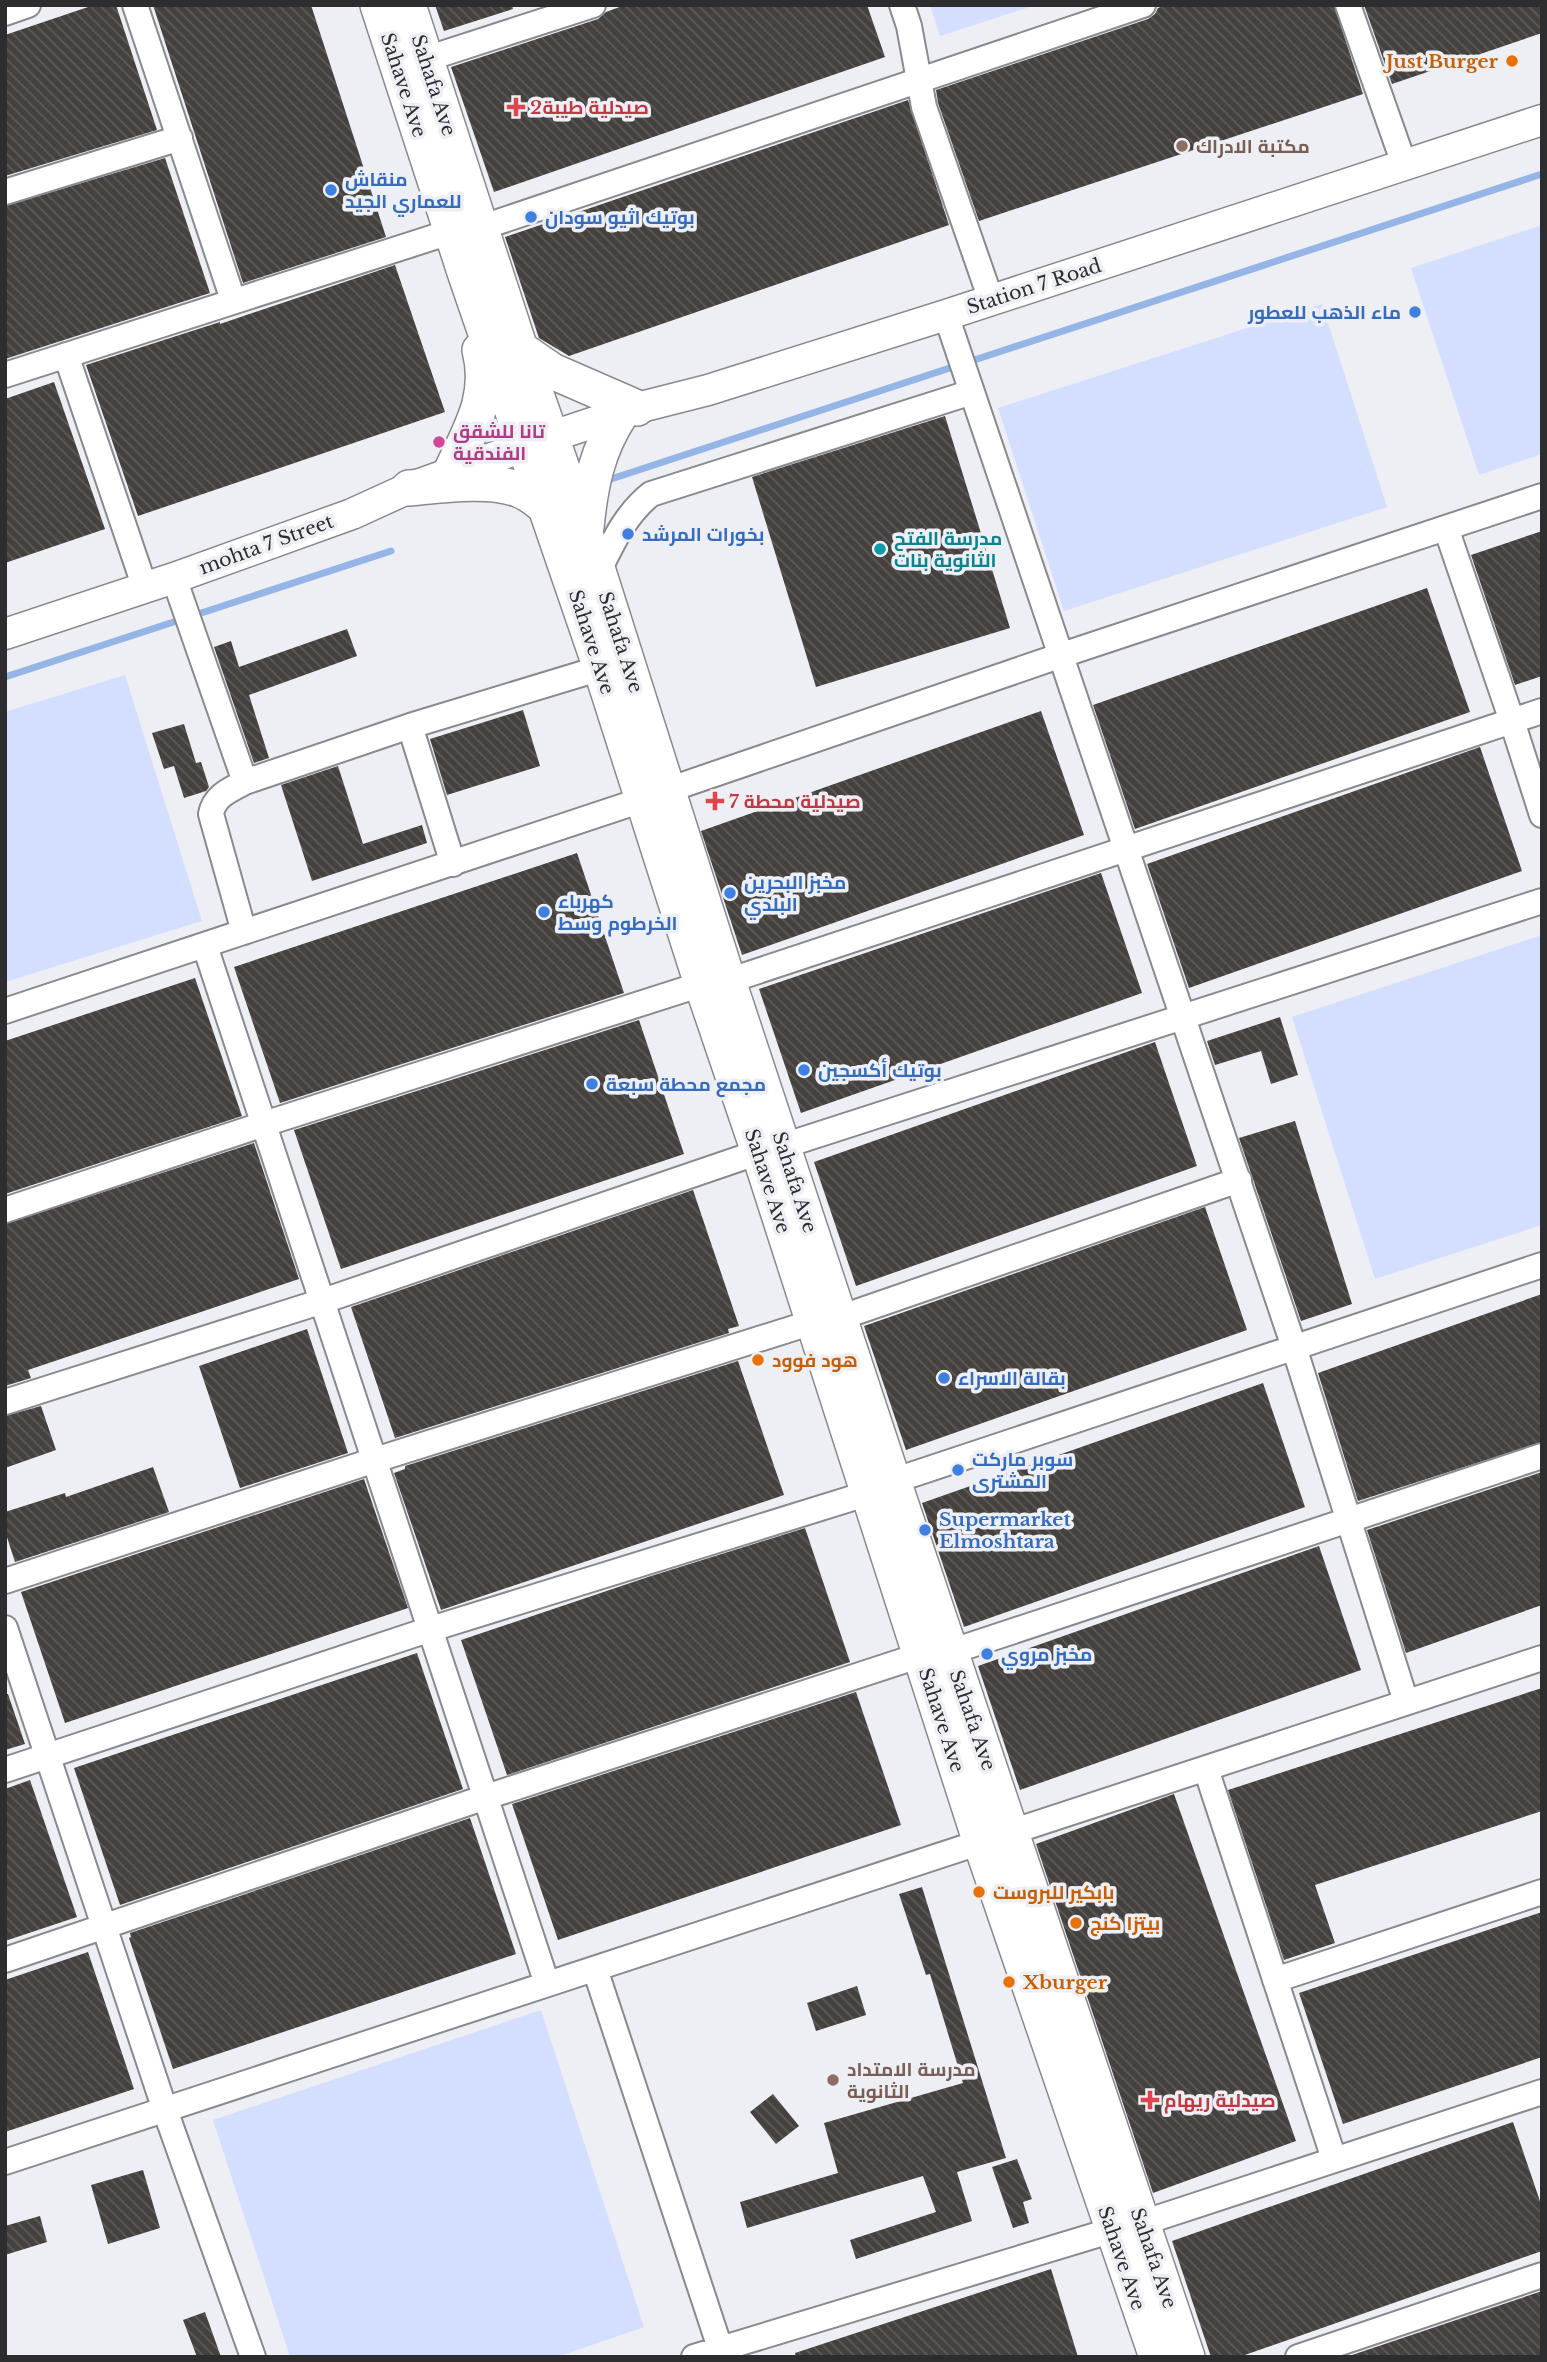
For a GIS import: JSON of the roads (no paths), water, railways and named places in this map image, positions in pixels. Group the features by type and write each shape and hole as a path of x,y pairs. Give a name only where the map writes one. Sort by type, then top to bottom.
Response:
{"main road":[{"name":"Sahave Ave","path":"378,5 467,230 466,272 537,441 548,509 580,606 601,668 655,795 996,1837 1127,2227 1157,2357"},
{"name":"Sahafa Ave","path":"408,5 426,59 467,230 520,349 537,441 585,534 598,571 655,795"},
{"path":"451,472 478,413 485,381 466,302 466,272"},
{"path":"520,349 552,371 628,412 608,432 594,470 585,534"},
{"path":"409,488 507,486 531,495 548,509"},
{"name":"Sahafa Ave","path":"1127,2227 1187,2357"}],"street":[{"path":"5,13 28,5"},
{"path":"135,5 233,300"},
{"path":"426,59 593,5"},
{"path":"902,5 909,26 924,107 991,300"},
{"path":"5,375 233,300 467,230 1143,5"},
{"path":"1348,5 1404,164"},
{"name":"Station 7 Road","path":"537,441 947,315 1542,120"},
{"path":"5,192 180,138"},
{"path":"947,315 1294,1347 1406,1702"},
{"path":"66,355 145,587"},
{"path":"580,606 618,532 642,501 651,494 972,392"},
{"name":"mohta 7 Street","path":"5,634 174,578 352,514 409,488 537,441"},
{"path":"5,1012 453,864 1062,655 1542,496"},
{"path":"1446,528 1542,815"},
{"path":"174,578 245,782"},
{"path":"244,932 211,814 218,798 245,782 410,726 601,668"},
{"path":"5,1210 264,1124 715,983 1128,849 1542,711"},
{"path":"410,726 453,864"},
{"path":"5,1402 323,1301 771,1149 1542,901"},
{"path":"205,946 547,1984"},
{"path":"5,1581 375,1460 826,1320 1239,1181"},
{"path":"5,1770 430,1629 881,1487 1542,1265"},
{"path":"5,1960 486,1797 1542,1456"},
{"path":"5,1628 165,2110 253,2357"},
{"path":"5,2162 1542,1658"},
{"path":"1206,1769 1334,2160"},
{"path":"1275,1980 1542,1892"},
{"path":"595,1969 721,2352"},
{"path":"694,2357 721,2352 1127,2227 1541,2096"},
{"path":"1298,2357 1542,2276"}],"waterway":[{"path":"605,481 1542,174"},
{"path":"5,677 391,551"}],"place":[{"name":"Just Burger","path":"1512,61"},
{"name":"صيدلية طيبة2","path":"516,107"},
{"name":"مكتبة الادراك","path":"1182,146"},
{"name":"منقاش للعماري الجيد","path":"331,190"},
{"name":"بوتيك اثيو سودان","path":"531,217"},
{"name":"ماء الذهب للعطور","path":"1415,312"},
{"name":"تانا للشقق الفندقية","path":"439,442"},
{"name":"بخورات المرشد","path":"628,534"},
{"name":"مدرسة الفتح الثانوية بنات","path":"880,549"},
{"name":"صيدلية محطة 7","path":"715,801"},
{"name":"مخبز البحرين البلدي","path":"730,893"},
{"name":"كهرباء الخرطوم وسط","path":"544,912"},
{"name":"بوتيك أكسجين","path":"804,1070"},
{"name":"مجمع محطة سبعة","path":"592,1084"},
{"name":"هود فوود","path":"758,1360"},
{"name":"بقالة الاسراء","path":"944,1378"},
{"name":"سوبر ماركت المشترى","path":"958,1470"},
{"name":"Supermarket Elmoshtara","path":"925,1530"},
{"name":"مخبز مروي","path":"987,1654"},
{"name":"بابكير للبروست","path":"979,1892"},
{"name":"بيتزا كنج","path":"1076,1923"},
{"name":"Xburger","path":"1009,1982"},
{"name":"مدرسة الامتداد الثانوية","path":"833,2080"},
{"name":"صيدلية ريهام","path":"1150,2100"}]}
